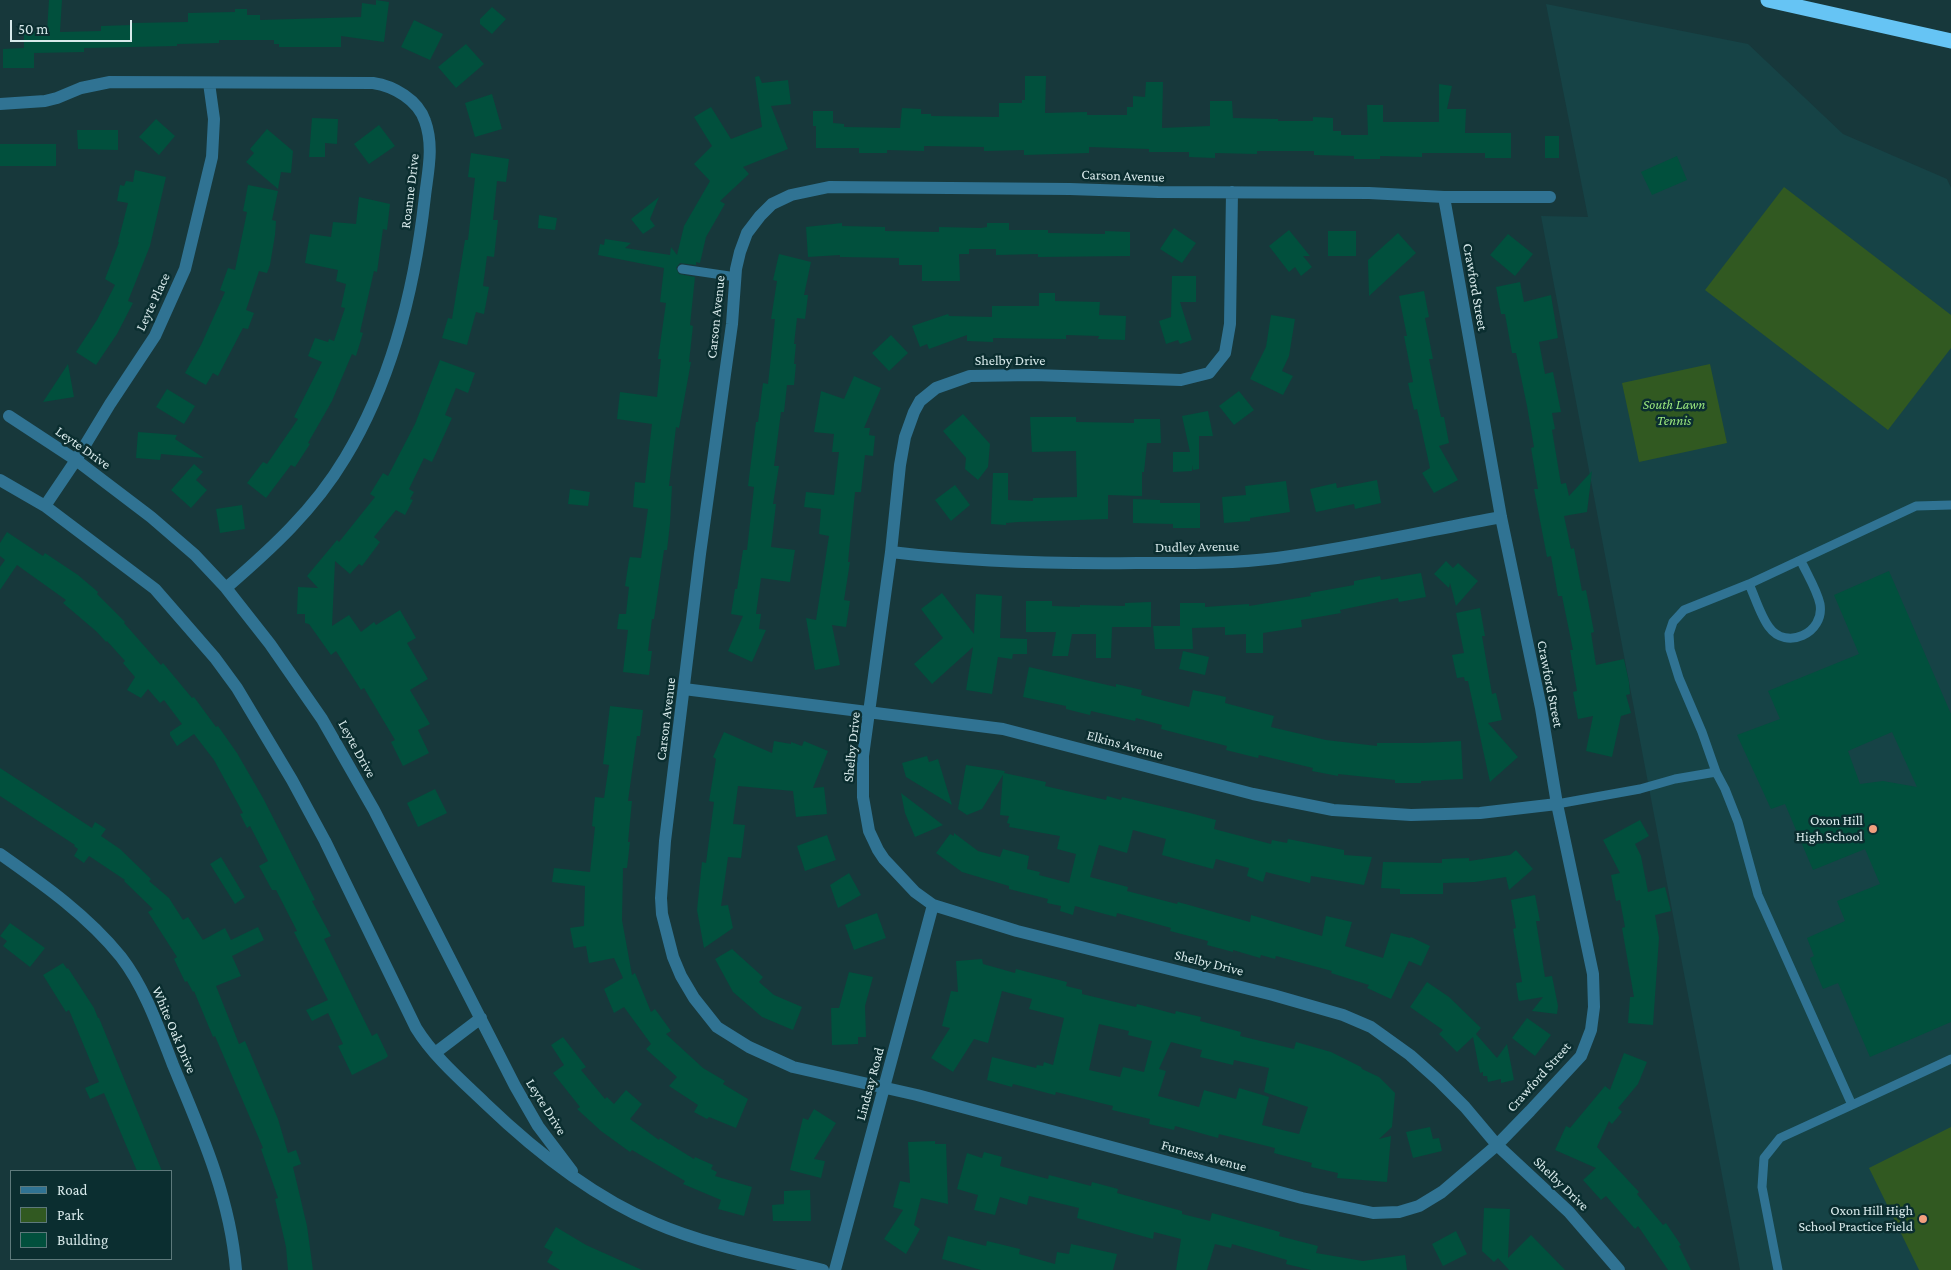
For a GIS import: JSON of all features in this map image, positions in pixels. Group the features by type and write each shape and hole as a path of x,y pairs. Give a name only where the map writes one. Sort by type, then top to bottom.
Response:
{"highway":[{"path":"1768,0 1951,41"}],"street":[{"name":"Leyte Place","path":"44,506 76,460 155,336 185,269 212,157 214,118 209,83"},
{"name":"Roanne Drive","path":"0,104 45,101 95,84 326,83 385,85 403,94 420,110 425,119 431,145 417,260 396,344 358,436 333,476 295,524 273,547 226,588"},
{"name":"Carson Avenue","path":"885,1088 793,1068 744,1045 717,1027 694,998 681,976 664,925 661,898 665,841 732,324 736,277 743,242 760,216 781,198 815,189 865,187 1369,192 1444,197 1550,197"},
{"name":"Shelby Drive","path":"1232,192 1230,324 1225,353 1209,373 1181,380 984,375 959,378 936,388 920,401 909,422 900,465 891,552 863,756 862,784 864,810 869,831 884,859 910,888 933,906 1017,931 1273,995 1357,1020 1389,1038 1431,1074 1465,1107 1497,1144 1569,1212 1610,1257 1619,1270"},
{"name":"Crawford Street","path":"1444,197 1501,517 1541,708 1557,804 1593,974 1594,1007 1591,1030 1581,1056 1560,1081 1497,1144"},
{"name":"Leyte Drive","path":"9,416 76,460 151,517 195,555 226,588 270,644 322,719 374,810 538,1126 578,1179"},
{"name":"Leyte Drive","path":"0,480 44,506 155,589 199,638 237,688 292,780 325,841 405,1007 425,1042 503,1120 537,1150 578,1179 616,1204 656,1224 699,1239 823,1270"},
{"name":"Dudley Avenue","path":"891,552 946,559 1010,562 1105,564 1224,563 1277,558 1368,543 1501,517"},
{"name":"Elkins Avenue","path":"684,689 1010,730 1237,790 1333,810 1411,816 1480,813 1557,804"},
{"name":"White Oak Drive","path":"0,854 64,900 87,920 132,972 162,1036 207,1145 228,1215 236,1270"},
{"name":"Lindsay Road","path":"835,1270 933,906"},
{"path":"435,1053 481,1018"},
{"name":"Furness Avenue","path":"885,1088 1302,1198 1373,1213 1399,1212 1419,1206 1442,1192 1497,1144"}],"lane":[{"path":"682,269 736,277"},
{"path":"1852,1105 1758,895 1738,822 1679,678 1670,649 1669,634 1673,622 1684,610 1801,561 1916,506 1951,505"},
{"path":"1749,584 1768,627 1780,637 1793,639 1808,634 1815,627 1820,614 1820,604 1801,561"},
{"path":"1557,804 1640,789 1675,779 1716,772"},
{"path":"1778,1270 1762,1187 1764,1158 1780,1138 1951,1059"}],"shaded area":[{"name":"Oxon Hill High School","path":"1546,4 1748,44 1843,134 1947,179 1951,188 1951,1270 1740,1270 1541,216 1588,217"}],"green space":[{"path":"1784,187 1951,315 1951,348 1888,430 1705,290"},
{"name":"South Lawn Tennis","path":"1710,364 1727,443 1639,462 1622,383"},
{"name":"Oxon Hill High School Practice Field","path":"1951,1127 1951,1270 1919,1270 1869,1168"}],"building":[{"path":"49,0 62,0 60,32 101,31 101,26 132,25 132,23 188,22 188,13 235,12 235,9 247,9 247,15 260,15 260,20 361,17 362,3 376,5 376,0 389,2 384,42 341,36 341,47 279,47 279,44 274,44 274,40 219,40 219,43 177,44 177,46 84,48 84,52 34,53 34,68 3,68 3,49 24,48 24,32 47,31"},
{"path":"492,7 506,19 492,34 480,24 480,19"},
{"path":"414,20 443,34 430,60 401,47"},
{"path":"466,44 484,64 456,88 438,67"},
{"path":"759,76 762,83 788,80 791,104 771,106 788,149 743,167 749,174 720,201 725,204 706,237 700,263 696,262 696,265 680,263 676,268 679,274 695,277 690,325 693,326 689,362 691,362 679,428 676,427 669,486 672,486 667,550 664,550 654,619 652,619 648,651 652,651 649,675 623,672 628,630 617,629 619,614 626,614 629,587 625,586 630,557 641,558 648,509 633,507 635,482 645,483 652,424 617,419 620,392 657,397 661,359 658,359 666,303 660,302 664,268 598,255 600,244 604,245 605,239 631,243 625,248 670,255 671,247 677,255 684,226 710,181 694,164 712,146 694,117 711,107 731,139 762,127 755,77"},
{"path":"1025,76 1046,76 1045,113 1087,112 1087,115 1127,115 1127,107 1133,107 1133,96 1145,97 1146,82 1163,82 1162,128 1210,126 1210,101 1232,101 1233,118 1313,121 1313,117 1333,118 1333,131 1341,131 1341,135 1368,135 1367,105 1383,105 1383,122 1439,122 1439,84 1452,86 1447,109 1466,109 1465,133 1511,133 1511,158 1485,158 1485,153 1422,153 1422,157 1380,156 1380,159 1354,159 1354,156 1314,155 1314,151 1257,151 1257,154 1215,153 1215,158 1189,157 1189,152 1149,152 1149,149 1089,147 1089,153 1024,155 1024,150 984,151 984,147 924,146 924,151 887,150 887,153 859,153 859,148 816,148 816,126 813,126 813,111 833,111 833,123 844,124 844,127 900,128 902,108 921,109 921,114 931,114 931,116 999,117 999,103 1022,103 1022,100 1025,100"},
{"path":"492,94 502,129 475,137 465,103"},
{"path":"312,118 338,119 337,144 325,143 325,157 309,157"},
{"path":"156,119 175,136 159,155 139,137"},
{"path":"379,125 395,146 369,164 354,144"},
{"path":"267,129 293,151 291,173 281,172 278,189 246,162 254,153 250,149"},
{"path":"77,130 118,130 118,150 78,149"},
{"path":"1545,136 1559,136 1559,158 1545,158"},
{"path":"0,144 56,144 56,166 0,166"},
{"path":"471,153 509,159 506,182 497,181 493,220 498,220 494,257 487,256 483,286 489,287 484,314 476,312 467,345 442,338 448,318 452,319 465,240 468,240 475,178 468,177"},
{"path":"1677,156 1687,180 1652,195 1641,172"},
{"path":"135,170 166,177 150,246 128,301 133,303 117,334 96,365 76,352 97,320 115,285 105,279 119,242 128,203 117,201 120,185 124,186 126,181 133,182"},
{"path":"248,185 278,191 272,220 276,221 270,265 267,273 259,271 246,310 254,313 248,329 243,328 218,376 213,373 206,385 185,373 201,345 225,292 220,290 228,268 235,270 247,212 243,211"},
{"path":"359,197 390,204 387,230 383,229 377,272 374,271 360,332 363,333 356,356 352,354 332,401 308,443 310,444 295,467 291,465 266,498 247,483 263,462 267,464 298,419 294,417 322,362 308,356 315,338 328,342 329,339 334,341 345,308 341,307 346,284 336,281 338,270 305,263 310,234 331,237 333,222 356,224"},
{"path":"659,197 650,219 655,226 643,234 631,219"},
{"path":"539,215 557,218 555,230 538,228"},
{"path":"842,223 842,226 885,227 885,231 939,232 939,227 981,228 987,227 987,223 1009,223 1009,230 1048,230 1048,233 1105,234 1105,231 1130,232 1130,256 1038,257 1038,254 996,255 996,249 969,249 969,254 959,254 960,281 922,281 922,265 899,265 899,258 840,257 840,255 808,257 806,227"},
{"path":"1174,228 1196,243 1182,263 1160,249"},
{"path":"1289,230 1310,256 1303,256 1312,267 1301,276 1295,267 1289,272 1269,246"},
{"path":"1328,231 1356,231 1356,256 1328,256"},
{"path":"1398,233 1416,253 1369,296 1368,260"},
{"path":"1508,234 1533,254 1515,276 1490,255"},
{"path":"779,254 811,262 804,295 808,295 805,319 797,318 794,344 796,344 794,364 796,364 794,385 787,385 784,412 781,412 774,466 779,466 773,504 776,504 771,547 795,550 790,582 761,578 756,614 761,614 759,629 766,630 752,662 728,651 743,616 731,614 743,550 747,550 754,487 748,486 763,383 768,384 775,319 771,319 777,281 773,280"},
{"path":"1172,276 1196,276 1196,302 1180,302 1192,340 1180,344 1178,340 1166,344 1159,321 1171,317"},
{"path":"1520,282 1524,302 1551,295 1558,338 1539,342 1545,374 1553,372 1561,412 1552,413 1555,429 1552,430 1561,484 1566,483 1569,496 1592,471 1587,512 1564,516 1571,549 1574,548 1582,591 1586,590 1594,632 1591,633 1596,665 1624,659 1629,682 1630,694 1626,695 1631,713 1621,716 1612,757 1586,751 1593,716 1578,719 1573,692 1577,691 1570,650 1573,650 1562,596 1558,596 1551,556 1547,557 1534,489 1538,489 1531,448 1534,447 1527,406 1516,353 1512,353 1505,314 1501,314 1496,287"},
{"path":"1424,291 1429,317 1425,318 1433,359 1429,359 1441,417 1444,417 1449,443 1439,446 1458,480 1434,493 1422,473 1430,468 1417,409 1414,410 1408,383 1413,382 1399,296"},
{"path":"1039,293 1055,293 1055,301 1100,302 1099,315 1126,316 1125,340 1098,339 1099,336 1066,335 1066,339 993,338 993,342 967,341 967,335 929,349 927,344 920,347 912,326 948,314 949,316 992,317 992,306 1039,306"},
{"path":"1271,315 1295,319 1289,356 1282,371 1293,376 1283,395 1250,379 1266,347"},
{"path":"891,335 908,353 889,371 872,353"},
{"path":"440,360 475,373 468,393 456,388 445,415 452,418 432,462 424,458 409,489 414,492 410,499 413,500 405,515 396,510 374,537 380,542 362,566 359,564 350,574 335,561 332,626 349,615 361,632 374,622 376,625 400,610 416,638 407,643 428,679 410,690 430,724 418,730 429,753 403,766 391,742 395,740 364,688 361,690 336,651 331,655 309,624 305,623 305,614 297,614 298,587 318,588 307,576 337,540 339,542 375,497 370,494 383,473 388,476 415,424"},
{"path":"68,364 74,397 43,402"},
{"path":"854,376 881,388 864,428 870,428 869,435 875,436 873,456 865,455 861,492 855,492 848,562 850,562 844,600 850,601 846,627 832,625 840,665 815,670 806,618 816,620 829,536 819,534 821,509 804,507 806,492 834,495 839,452 832,452 834,434 814,432 821,391 844,399"},
{"path":"167,389 195,406 184,424 156,407"},
{"path":"1239,391 1254,410 1234,425 1219,406"},
{"path":"1208,411 1213,436 1199,436 1199,469 1193,470 1192,465 1192,471 1173,472 1173,452 1190,452 1182,416"},
{"path":"963,414 990,444 988,467 978,480 965,469 966,458 943,431"},
{"path":"1030,417 1076,417 1076,422 1134,423 1134,419 1160,419 1161,443 1147,443 1144,472 1142,472 1142,496 1108,495 1108,519 1018,522 1006,523 1006,525 991,524 993,473 1008,473 1008,500 1033,501 1033,498 1077,497 1076,451 1032,452"},
{"path":"138,432 177,435 175,439 204,458 161,454 160,460 136,458"},
{"path":"194,464 203,472 196,480 207,490 191,508 171,490"},
{"path":"1377,480 1381,503 1355,509 1354,504 1316,512 1310,489 1336,483 1337,488"},
{"path":"1286,481 1290,512 1250,518 1250,521 1224,523 1222,497 1246,495 1245,486"},
{"path":"955,485 970,505 951,521 935,500"},
{"path":"570,489 590,492 588,506 568,504"},
{"path":"1133,499 1160,500 1160,503 1200,503 1200,528 1173,528 1173,524 1133,523"},
{"path":"242,505 245,529 220,533 216,509"},
{"path":"7,532 43,556 45,553 78,575 98,592 97,594 125,622 161,665 163,663 192,698 194,697 216,727 218,726 237,753 263,798 315,900 312,901 331,936 324,939 372,1036 377,1033 388,1056 386,1058 352,1075 338,1046 343,1044 328,1013 312,1021 306,1010 328,1000 294,932 297,931 276,890 272,890 259,866 268,861 250,826 247,828 240,814 243,813 214,760 194,734 177,746 170,732 182,724 164,700 160,703 148,689 141,698 127,690 135,677 123,663 125,661 107,641 63,603 66,600 17,565 0,590 0,567 5,560 0,556 0,543"},
{"path":"1446,561 1453,568 1458,563 1478,581 1456,606 1450,583 1449,588 1434,574"},
{"name":"Oxon Hill High School","path":"1889,571 1951,714 1951,1022 1870,1057 1838,983 1823,989 1810,958 1814,956 1807,938 1845,921 1837,901 1880,884 1865,849 1813,870 1785,804 1771,809 1737,735 1780,719 1768,691 1859,654 1834,595","holes":["1892,732 1917,787 1883,781 1860,784 1848,751"]},
{"path":"1421,573 1426,597 1399,602 1398,598 1340,610 1341,613 1301,620 1302,627 1263,633 1263,653 1246,653 1246,634 1225,635 1225,627 1192,628 1193,649 1155,649 1153,626 1180,626 1180,603 1205,603 1205,607 1249,604 1249,606 1311,596 1310,593 1354,585 1354,581 1380,576 1381,580"},
{"path":"942,593 974,634 976,594 1002,596 1000,638 1027,639 1027,654 1013,654 1012,659 998,657 992,694 966,690 973,647 932,684 914,664 943,638 921,609"},
{"path":"1026,601 1052,601 1052,606 1080,607 1080,605 1125,606 1125,603 1151,602 1151,627 1112,627 1111,658 1096,658 1096,634 1072,634 1068,656 1052,656 1056,632 1026,632"},
{"path":"1480,608 1485,636 1482,636 1492,694 1496,693 1502,720 1488,723 1518,757 1490,782 1468,681 1465,681 1464,677 1457,678 1452,655 1464,653 1456,613"},
{"path":"1183,651 1209,657 1205,675 1179,669"},
{"path":"1029,667 1116,687 1116,684 1142,690 1141,695 1189,707 1193,690 1226,697 1225,703 1274,716 1271,727 1326,740 1377,746 1377,743 1461,741 1463,779 1421,781 1421,783 1395,783 1395,780 1338,774 1338,776 1312,771 1313,768 1259,755 1258,758 1226,750 1227,746 1161,729 1162,725 1136,718 1135,721 1091,711 1090,715 1066,709 1066,706 1023,697"},
{"path":"610,706 643,710 640,736 637,736 628,801 632,801 627,868 623,868 622,920 632,975 635,973 651,1012 655,1009 671,1031 666,1034 703,1068 725,1081 723,1084 748,1099 736,1128 709,1117 707,1119 694,1112 698,1105 669,1086 677,1077 646,1049 651,1044 624,1007 614,1013 604,989 623,978 614,958 589,963 586,946 574,948 570,928 584,926 585,886 552,882 554,868 590,872 595,827 592,826 595,797 604,798 609,765 603,764"},
{"path":"724,732 772,753 774,741 791,744 791,742 802,746 804,741 828,751 813,788 824,787 827,814 796,817 793,791 738,786 733,824 745,825 741,858 728,857 721,906 728,905 733,928 704,948 697,910 702,862 706,863 714,802 709,801 716,759 713,757"},
{"path":"927,756 929,762 938,759 952,805 906,777 902,763"},
{"path":"966,765 1005,771 1004,773 1046,782 1045,786 1106,800 1107,796 1121,800 1122,797 1190,813 1216,820 1214,829 1271,844 1272,840 1287,843 1288,839 1344,850 1344,855 1372,857 1364,885 1311,876 1310,883 1266,872 1263,882 1247,876 1249,868 1216,859 1213,869 1162,855 1166,839 1133,830 1127,853 1099,845 1090,877 1128,887 1127,891 1177,904 1178,902 1250,922 1251,915 1322,936 1326,916 1352,922 1345,946 1383,958 1391,933 1411,937 1430,946 1421,966 1409,961 1391,999 1367,988 1369,985 1331,973 1332,971 1276,956 1275,959 1261,955 1260,958 1207,945 1208,941 1170,931 1171,928 1117,913 1116,917 1075,906 1073,915 1060,911 1061,906 1047,903 1048,899 1009,889 1009,886 962,872 936,853 950,834 954,836 954,833 978,851 1000,857 1003,849 1029,856 1027,869 1040,872 1039,875 1069,883 1076,854 1057,849 1060,836 1009,827 1010,824 1007,823 1009,816 1000,815 1003,775 982,809 967,815 958,809"},
{"path":"0,768 92,828 95,822 106,829 101,836 120,849 151,879 149,881 169,898 183,920 188,917 203,940 225,928 231,940 258,927 264,940 232,956 241,976 216,986 239,1044 245,1041 278,1119 288,1153 296,1150 301,1164 293,1167 307,1226 313,1270 288,1270 286,1247 275,1199 278,1198 261,1149 263,1148 194,991 187,981 185,982 174,959 177,957 148,912 153,909 125,880 89,856 84,863 74,856 78,849 75,845 0,796"},
{"path":"435,789 447,813 418,827 407,803"},
{"path":"901,793 943,825 915,837 905,813"},
{"path":"1640,820 1649,836 1635,844 1641,856 1648,892 1665,887 1671,911 1655,915 1659,938 1653,1025 1628,1023 1630,997 1634,997 1622,928 1625,927 1620,900 1616,901 1611,875 1620,873 1603,840"},
{"path":"827,835 836,860 805,871 797,846"},
{"path":"1516,850 1533,869 1509,890 1506,877 1475,882 1443,883 1443,894 1400,894 1400,889 1381,888 1383,862 1442,863 1442,859 1469,858 1469,861 1510,855"},
{"path":"221,857 245,897 235,904 210,864"},
{"path":"849,873 861,895 838,908 830,885"},
{"path":"1535,895 1540,921 1536,921 1545,977 1552,976 1558,1006 1557,1014 1532,1011 1543,997 1519,1001 1518,997 1516,983 1522,982 1513,929 1516,928 1511,900"},
{"path":"877,913 886,938 854,950 845,925"},
{"path":"10,923 45,948 30,967 3,946 7,941 0,936"},
{"path":"732,949 763,977 759,982 774,995 802,1007 793,1030 762,1017 733,992 715,959"},
{"path":"982,959 983,964 1015,973 1016,969 1067,982 1066,986 1082,990 1082,994 1136,1007 1137,1004 1175,1014 1176,1011 1201,1017 1200,1021 1241,1032 1240,1036 1294,1049 1296,1042 1331,1052 1361,1067 1379,1077 1395,1093 1392,1127 1379,1139 1391,1136 1387,1182 1337,1178 1338,1173 1311,1167 1312,1163 1274,1153 1275,1148 1219,1134 1218,1138 1175,1126 1174,1130 1149,1124 1150,1119 1112,1110 1113,1106 1056,1092 1055,1095 1013,1084 1012,1087 987,1080 992,1057 1036,1068 1037,1065 1043,1066 1044,1062 1053,1065 1064,1018 1029,1009 1032,999 1002,991 988,1043 974,1039 953,1072 931,1058 950,1028 942,1026 951,991 958,992 956,961","holes":["1099,1024 1129,1031 1128,1035 1152,1041 1144,1072 1123,1067 1120,1077 1089,1070","1171,1042 1202,1050 1200,1057 1233,1065 1234,1060 1269,1068 1264,1092 1308,1107 1299,1134 1262,1125 1269,1097 1239,1088 1236,1099 1204,1090 1199,1107 1158,1096 1166,1071 1159,1069"]},
{"path":"63,963 94,1008 162,1170 137,1170 104,1093 90,1099 85,1088 99,1082 69,1010 66,1012 43,975"},
{"path":"849,972 873,977 865,1006 866,1037 858,1037 858,1044 832,1045 831,1008 839,1008"},
{"path":"1427,982 1449,997 1481,1028 1476,1034 1497,1058 1507,1044 1514,1080 1501,1083 1501,1079 1488,1082 1487,1076 1483,1076 1483,1072 1480,1073 1473,1037 1457,1052 1439,1034 1443,1030 1410,1007"},
{"path":"1527,1018 1551,1035 1535,1056 1512,1038"},
{"path":"563,1037 586,1067 581,1070 605,1099 607,1097 614,1104 626,1090 642,1104 630,1119 659,1140 660,1138 694,1159 695,1157 713,1165 711,1169 717,1172 715,1176 752,1187 744,1216 718,1209 721,1200 683,1184 685,1181 632,1150 630,1152 601,1131 577,1109 580,1107 553,1073 564,1065 551,1045"},
{"path":"1624,1053 1647,1062 1638,1084 1618,1108 1622,1112 1612,1124 1609,1121 1597,1147 1639,1192 1637,1194 1663,1225 1666,1223 1681,1245 1679,1246 1691,1270 1668,1270 1638,1226 1635,1229 1606,1196 1601,1200 1583,1180 1596,1168 1555,1150 1566,1126 1570,1128 1605,1086 1610,1090"},
{"path":"814,1109 836,1123 814,1159 825,1161 821,1178 790,1170 803,1118 808,1120"},
{"path":"1430,1127 1433,1139 1439,1138 1442,1151 1413,1158 1406,1132"},
{"path":"935,1141 935,1144 946,1144 948,1204 921,1198 914,1225 920,1229 906,1254 884,1239 903,1210 893,1207 900,1181 910,1183 908,1142"},
{"path":"984,1152 1002,1157 1000,1166 1048,1179 1049,1175 1091,1186 1092,1182 1118,1189 1117,1193 1182,1211 1182,1214 1210,1221 1212,1213 1280,1232 1279,1236 1318,1246 1316,1253 1363,1261 1405,1255 1407,1270 1311,1270 1286,1264 1287,1260 1232,1244 1231,1248 1215,1244 1207,1270 1176,1270 1181,1239 1154,1232 1153,1239 1077,1218 1079,1208 1029,1196 1027,1205 1000,1197 995,1215 974,1210 978,1195 957,1189 967,1153 982,1158"},
{"path":"810,1190 811,1221 773,1221 772,1205 784,1204 784,1191"},
{"path":"1484,1208 1510,1209 1508,1258 1531,1235 1565,1270 1509,1270 1498,1258 1494,1262 1482,1251"},
{"path":"556,1227 586,1245 642,1270 560,1270 547,1262 553,1252 544,1247"},
{"path":"1456,1231 1467,1254 1443,1266 1432,1244"},
{"path":"948,1236 986,1246 987,1241 1020,1249 1019,1254 1055,1264 1057,1252 1069,1254 1071,1244 1117,1254 1113,1270 981,1270 942,1259"}],"place":[{"name":"Oxon Hill High School","path":"1873,829"},
{"name":"Oxon Hill High School Practice Field","path":"1923,1219"}]}
